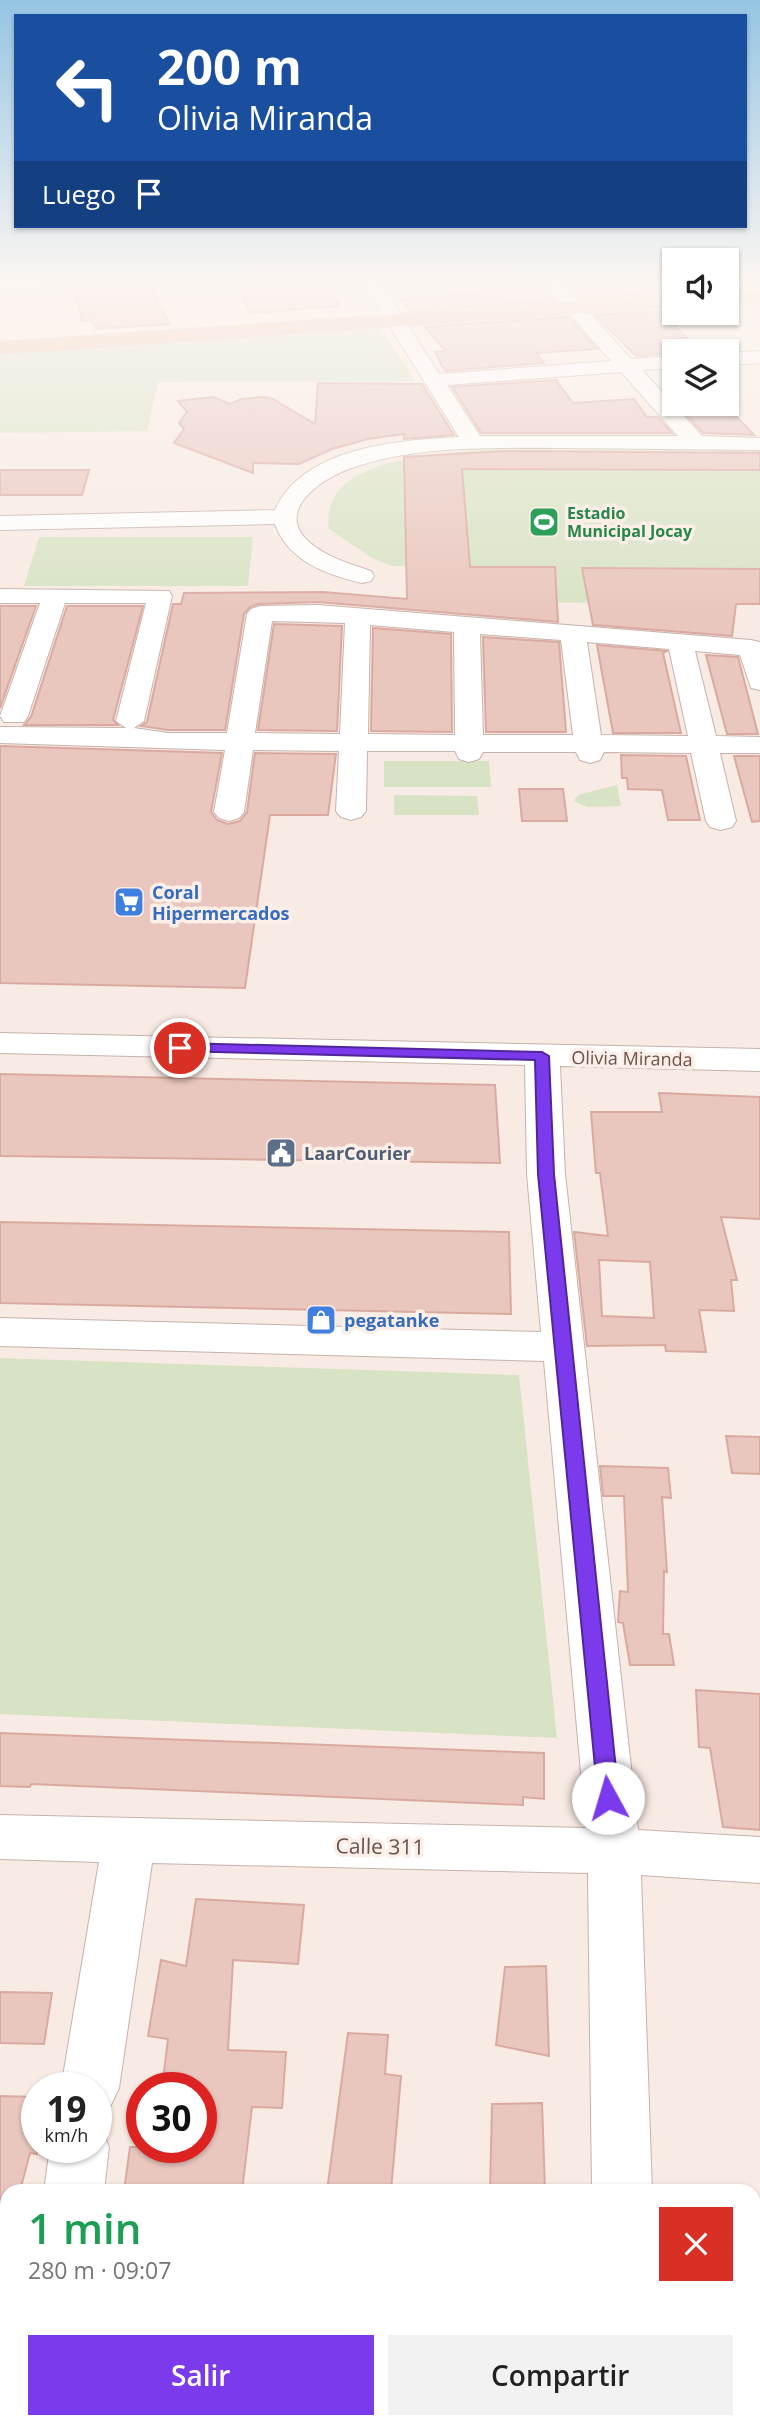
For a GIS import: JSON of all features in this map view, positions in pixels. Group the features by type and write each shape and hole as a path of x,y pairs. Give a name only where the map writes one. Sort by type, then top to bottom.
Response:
{"street":[{"path":"445,395 473,442"},
{"path":"654,395 695,442"},
{"path":"362,576 330,564 305,549 290,534 287,517 298,491 310,479 340,464 408,447 473,442 760,444"},
{"path":"0,523 287,517"},
{"path":"0,596 160,596 130,722"},
{"path":"19,733 55,596"},
{"path":"229,812 260,614 359,616 751,648 760,682"},
{"path":"351,811 359,616"},
{"path":"467,625 469,748"},
{"path":"573,634 589,749"},
{"path":"680,642 721,821"},
{"path":"0,746 19,733 239,746 706,750 760,745"},
{"path":"706,750 760,757"},
{"name":"Olivia Miranda","path":"0,1044 760,1060"},
{"path":"542,1056 546,1174 614,1851 622,2184"},
{"path":"0,1332 562,1347"},
{"name":"Calle 311","path":"0,1837 614,1851 760,1860"},
{"path":"93,2072 129,1840"},
{"path":"75,2184 78,2163"}],"green space":[{"path":"0,395 155,395 147,431 0,433"},
{"name":"Estadio Municipal Jocay","path":"485,450 760,451 760,604 503,602 423,566 392,566 372,558 329,529 331,505 342,487 361,474 384,464 411,458"},
{"path":"39,537 253,537 248,586 24,586"},
{"path":"384,761 489,761 491,787 384,787"},
{"path":"617,785 621,806 587,807 574,801 578,795"},
{"path":"394,795 477,796 479,815 394,815"},
{"path":"0,1358 519,1375 557,1738 0,1714"}],"building":[{"path":"317,395 429,395 454,435 404,439 404,434 368,439 332,449 299,464 253,463 253,473 174,443 184,429 179,423 187,412 178,401 213,397 230,404 242,399 263,397 273,399 315,424"},
{"path":"457,395 567,395 573,403 634,399 647,417 657,417 672,433 481,433"},
{"path":"687,416 736,416 754,435 703,433"},
{"path":"506,451 760,453 760,470 462,469 470,567 555,567 558,622 318,602 259,604 250,607 244,614 225,730 168,730 141,726 147,722 173,604 181,604 184,593 323,592 407,599 404,457"},
{"path":"0,470 89,470 82,495 0,495"},
{"path":"582,568 760,569 760,604 736,604 732,636 593,625"},
{"path":"0,606 36,606 0,708"},
{"path":"67,606 143,606 113,720 118,725 24,725 31,717"},
{"path":"274,624 342,626 337,731 258,730"},
{"path":"373,628 451,634 452,732 371,731"},
{"path":"483,637 559,642 566,732 486,732"},
{"path":"597,645 667,651 663,653 681,733 613,733"},
{"path":"706,655 738,657 758,734 727,734"},
{"name":"Coral Hipermercados","path":"0,746 222,753 211,812 217,820 228,824 240,821 247,812 255,753 336,754 328,815 270,815 245,988 0,983"},
{"path":"621,755 686,756 700,820 668,820 662,790 628,789 627,778 622,778"},
{"path":"734,756 760,756 760,821 752,822"},
{"path":"519,789 563,789 567,821 522,821"},
{"path":"0,1074 495,1085 500,1163 0,1156"},
{"path":"659,1093 760,1097 760,1219 721,1217 737,1280 731,1280 734,1311 699,1310 706,1352 666,1351 665,1345 587,1346 574,1232 608,1236 600,1173 596,1173 591,1112 662,1112","holes":["599,1260 650,1262 654,1318 602,1316"]},
{"path":"0,1222 509,1232 511,1314 0,1303"},
{"path":"726,1436 760,1437 760,1474 732,1473"},
{"path":"600,1466 668,1468 671,1498 662,1497 667,1572 664,1571 663,1634 669,1634 674,1665 630,1665 623,1623 618,1622 620,1591 628,1592 624,1496 603,1496"},
{"path":"696,1690 760,1694 760,1830 723,1827 710,1748 699,1747"},
{"path":"0,1733 544,1753 544,1799 523,1797 523,1805 31,1784 30,1787 0,1786"},
{"path":"196,1899 304,1905 298,1964 233,1960 228,2050 286,2052 282,2108 252,2107 243,2184 125,2184 128,2163 217,2163 217,2072 164,2072 168,2039 148,2036 161,1960 186,1966"},
{"path":"546,1966 549,2056 496,2045 505,1967"},
{"path":"0,1992 52,1993 44,2044 0,2043"},
{"path":"348,2033 388,2035 385,2074 401,2076 392,2184 328,2184"},
{"path":"0,2096 21,2097 21,2163 27,2163 22,2184 0,2184"},
{"path":"542,2103 545,2184 490,2184 492,2104"}],"place":[{"name":"Estadio Municipal Jocay","path":"544,522"},
{"name":"Coral Hipermercados","path":"129,902"},
{"name":"LaarCourier","path":"281,1153"},
{"name":"pegatanke","path":"321,1320"}],"route":[{"path":"180,1048 542,1056 546,1174 608,1798"}]}
